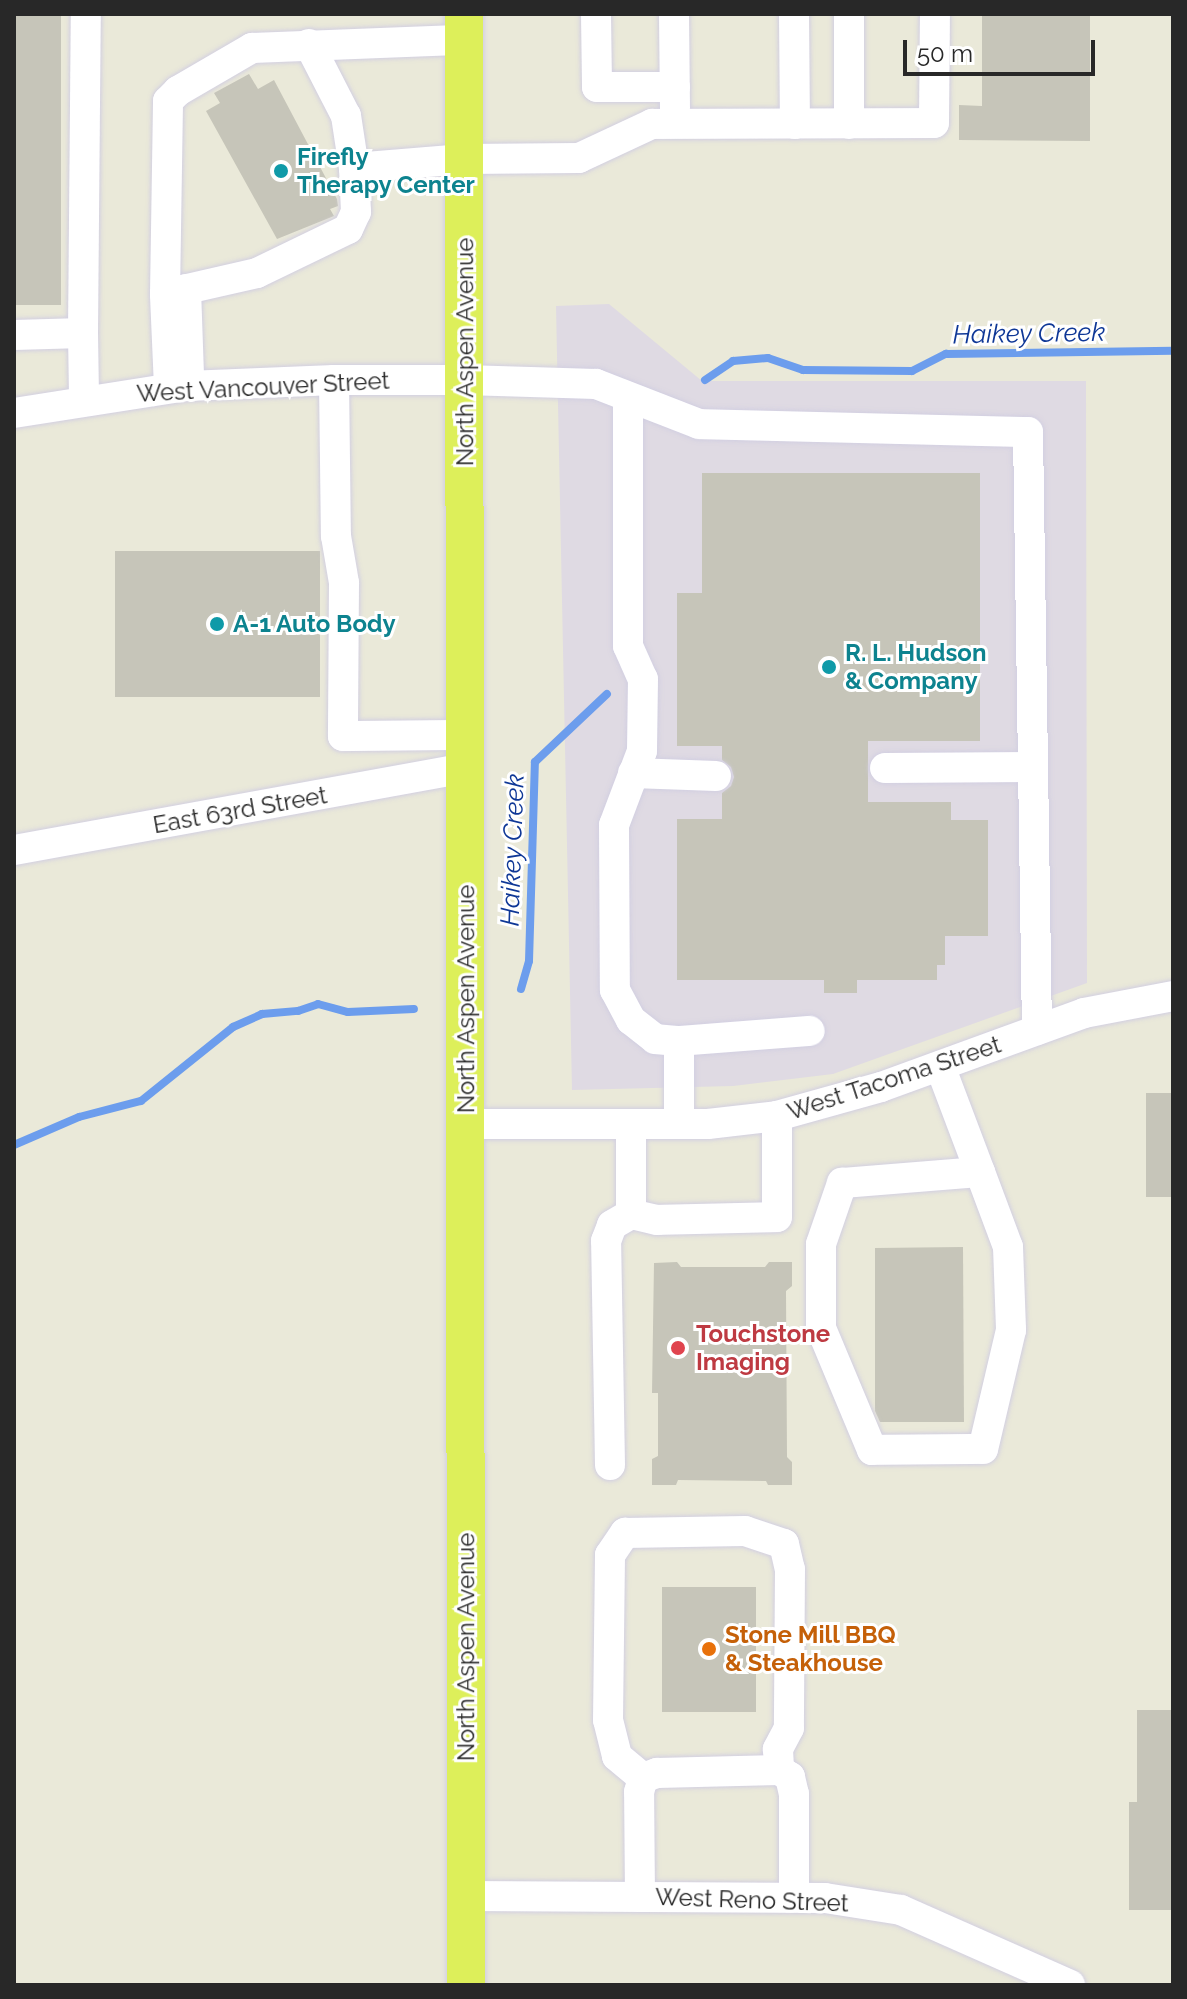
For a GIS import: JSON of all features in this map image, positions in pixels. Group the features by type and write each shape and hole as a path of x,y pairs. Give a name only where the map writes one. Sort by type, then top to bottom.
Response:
{"main road":[{"name":"North Aspen Avenue","path":"464,27 466,1985"}],"street":[{"path":"84,399 86,14"},
{"path":"596,14 597,87 675,87"},
{"path":"674,14 675,124"},
{"path":"794,14 795,124"},
{"path":"849,14 849,124"},
{"path":"354,168 464,159 579,158 652,124 934,123 935,14"},
{"path":"180,386 168,101 178,91 252,48 464,27"},
{"path":"175,292 257,273 348,229 356,212 354,168 346,116 309,44"},
{"path":"14,335 83,333"},
{"path":"334,380 336,536 344,583 343,736 465,752"},
{"name":"West Vancouver Street","path":"14,413 84,399 180,386 334,380 465,380 596,384 699,424 1028,432 1032,767"},
{"path":"628,397 628,646 643,679 642,751 614,825 615,990 631,1020 655,1039 679,1041 810,1031"},
{"name":"East 63rd Street","path":"14,850 465,752"},
{"path":"885,768 1032,767 1037,1030"},
{"path":"633,773 716,776"},
{"name":"West Tacoma Street","path":"465,1124 679,1124 777,1116 822,1106 1084,1013 1173,996"},
{"path":"679,1041 679,1124"},
{"path":"940,1066 980,1172 1008,1247 1011,1330 983,1449 872,1450 821,1328 821,1244 842,1183 980,1172"},
{"path":"610,1465 606,1241 612,1225 631,1214 657,1220 777,1217 777,1116"},
{"path":"631,1124 631,1214"},
{"path":"643,1778 617,1756 608,1720 610,1555 625,1533 745,1531 784,1544 790,1569 789,1728 778,1749 779,1770"},
{"path":"643,1778 657,1773 779,1770 790,1777 794,1794 794,1897"},
{"path":"640,1897 639,1792 643,1778"},
{"name":"West Reno Street","path":"466,1896 825,1898 901,1910 1070,1985"}],"shaded area":[{"path":"609,304 702,381 1086,381 1087,983 833,1074 733,1086 572,1090 556,306"}],"building":[{"path":"14,14 61,14 61,305 14,305"},
{"path":"982,14 1090,14 1090,141 959,140 959,105 982,106"},
{"name":"Firefly Therapy Center","path":"249,74 258,89 274,80 337,199 338,206 330,209 334,216 277,239 206,111 220,103 214,93"},
{"name":"R. L. Hudson & Company","path":"702,473 980,473 980,741 868,741 868,802 951,802 951,820 988,820 988,936 945,936 945,965 937,965 937,980 857,980 857,993 824,993 824,980 677,980 677,819 722,819 722,793 731,786 734,777 731,767 722,760 722,746 677,746 677,593 702,593"},
{"name":"A-1 Auto Body","path":"115,551 320,551 320,697 115,697"},
{"path":"1146,1093 1173,1093 1173,1197 1146,1197"},
{"path":"963,1247 964,1422 880,1422 875,1411 875,1248"},
{"path":"677,1262 681,1267 765,1267 769,1262 792,1262 792,1286 786,1291 787,1457 792,1462 792,1485 768,1485 766,1481 678,1480 676,1485 652,1485 652,1459 658,1456 658,1393 652,1393 654,1263"},
{"name":"Stone Mill BBQ & Steakhouse","path":"662,1587 756,1587 756,1712 662,1712"},
{"path":"1137,1710 1173,1710 1173,1910 1129,1910 1129,1802 1137,1802"}],"waterway":[{"name":"Haikey Creek","path":"705,380 733,361 768,358 803,370 912,371 946,354 1173,351"},
{"name":"Haikey Creek","path":"521,989 529,961 535,762 607,694"},
{"name":"Haikey Creek","path":"14,1145 79,1117 141,1101 233,1027 262,1014 298,1011 318,1004 348,1012 414,1009"}],"place":[{"name":"Firefly Therapy Center","path":"281,171"},
{"name":"A-1 Auto Body","path":"217,624"},
{"name":"R. L. Hudson & Company","path":"829,667"},
{"name":"Touchstone Imaging","path":"678,1348"},
{"name":"Stone Mill BBQ & Steakhouse","path":"709,1649"}]}
